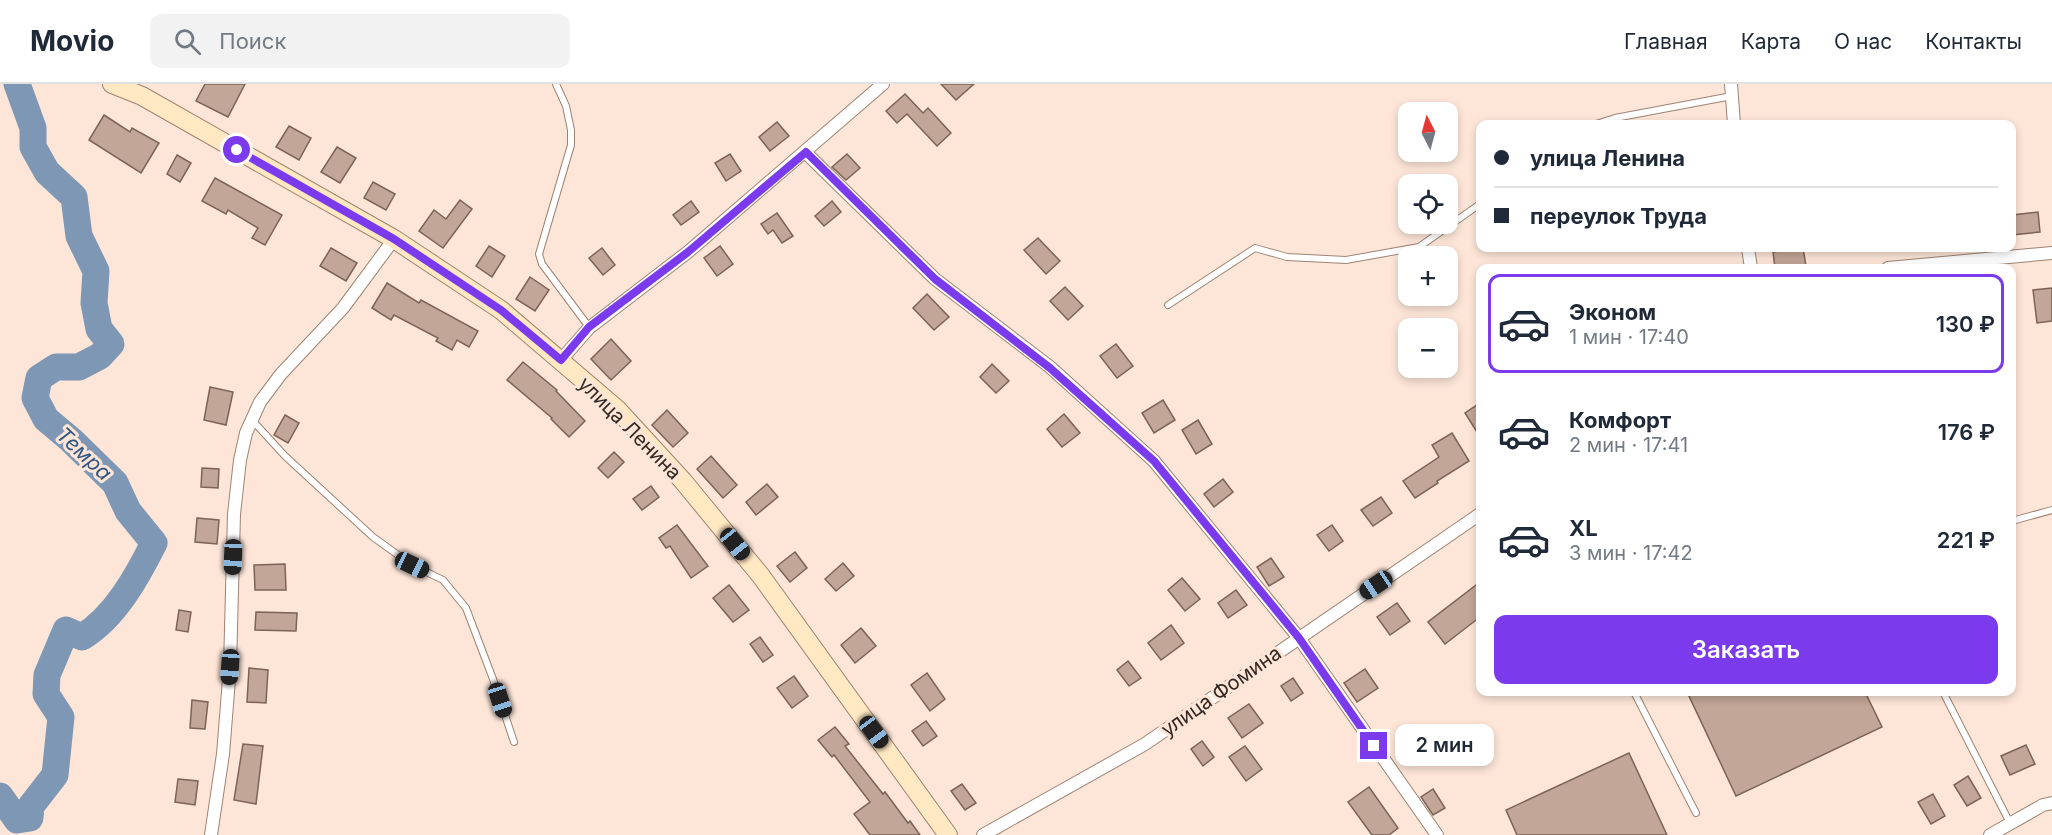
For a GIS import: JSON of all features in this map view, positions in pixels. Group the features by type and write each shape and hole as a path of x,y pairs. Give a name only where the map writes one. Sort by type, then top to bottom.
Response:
{"street":[{"name":"улица Ленина","path":"112,84 142,96 394,239 501,310 625,417 683,481 760,576 898,765 945,834"},
{"path":"561,360 589,327 688,252 883,84"},
{"path":"1731,90 1734,120"},
{"path":"806,152 935,279 1050,368 1154,461 1299,638 1437,835"},
{"path":"212,835 223,754 229,678 235,504 246,433 260,402 281,374 343,308 394,239"},
{"path":"1931,264 2052,253"},
{"name":"улица Фомина","path":"983,835 1146,744 1476,517"},
{"path":"1990,835 2043,805 2052,803"}],"lane":[{"path":"556,84 567,106 571,145 540,254 542,264 589,327"},
{"path":"1609,120 1731,90"},
{"path":"1168,305 1255,248 1287,257 1346,260 1419,247 1476,207"},
{"path":"251,420 285,456 373,537 412,565 443,580 466,608 514,742"},
{"path":"2016,520 2052,510"},
{"path":"1636,696 1696,813"},
{"path":"1945,696 2010,824"}],"building":[{"path":"205,84 245,84 228,117 196,101"},
{"path":"941,84 974,84 956,100"},
{"path":"905,94 923,113 928,108 951,133 937,146 907,114 897,123 886,111"},
{"path":"104,115 130,132 132,128 159,143 141,173 89,140"},
{"path":"777,122 789,136 770,151 759,137"},
{"path":"289,126 311,138 299,160 276,147"},
{"path":"337,147 356,158 340,183 321,172"},
{"path":"730,154 741,171 726,181 715,163"},
{"path":"847,154 860,168 846,180 832,167"},
{"path":"177,155 191,163 180,182 167,174"},
{"path":"215,178 282,215 265,245 252,238 258,228 228,210 226,214 202,201"},
{"path":"373,182 395,194 386,210 364,198"},
{"path":"460,200 472,209 443,248 419,231 434,210 446,219"},
{"path":"691,201 699,212 681,225 673,215"},
{"path":"832,201 841,212 824,226 815,216"},
{"path":"2038,212 2040,232 2016,235 2016,215"},
{"path":"777,213 793,236 782,243 773,230 768,234 761,224"},
{"path":"1038,238 1060,261 1046,274 1024,250"},
{"path":"489,246 505,256 492,277 476,266"},
{"path":"720,246 733,264 717,276 704,258"},
{"path":"331,248 357,263 346,281 320,266"},
{"path":"602,248 615,265 603,275 589,258"},
{"path":"1773,252 1804,252 1806,264 1774,264"},
{"path":"530,277 549,290 535,311 516,299"},
{"path":"387,283 419,303 421,300 478,331 469,347 457,340 452,350 436,341 438,338 394,315 391,320 372,308"},
{"path":"1065,287 1083,306 1068,320 1050,301"},
{"path":"2052,288 2052,321 2037,323 2033,290"},
{"path":"927,294 949,317 934,330 913,308"},
{"path":"611,339 631,361 611,380 591,359"},
{"path":"1116,344 1133,366 1117,378 1100,356"},
{"path":"523,362 557,390 585,421 569,437 552,418 507,380"},
{"path":"992,364 1009,381 996,393 980,377"},
{"path":"210,387 233,392 226,425 204,420"},
{"path":"1163,400 1175,420 1154,433 1142,413"},
{"path":"1476,406 1476,431 1465,413"},
{"path":"667,410 688,433 673,447 652,425"},
{"path":"1064,414 1080,433 1062,447 1047,429"},
{"path":"285,415 299,423 288,443 274,435"},
{"path":"1198,420 1212,444 1196,454 1182,430"},
{"path":"1452,433 1469,461 1415,498 1403,481 1439,457 1432,445"},
{"path":"614,452 624,462 608,478 598,468"},
{"path":"711,456 737,485 723,498 697,469"},
{"path":"202,468 219,469 218,488 201,487"},
{"path":"1223,479 1233,492 1214,507 1204,494"},
{"path":"767,484 778,497 756,515 746,502"},
{"path":"651,486 659,497 642,510 633,499"},
{"path":"1381,497 1392,513 1373,526 1361,510"},
{"path":"197,518 219,520 217,544 195,542"},
{"path":"677,525 708,566 691,578 670,546 666,548 659,538"},
{"path":"1332,525 1343,541 1329,551 1317,535"},
{"path":"795,552 807,568 790,582 777,566"},
{"path":"1271,558 1284,577 1269,586 1257,567"},
{"path":"843,563 854,576 836,591 825,579"},
{"path":"285,564 286,590 255,590 254,565"},
{"path":"1182,578 1200,599 1185,611 1168,590"},
{"path":"729,585 749,610 733,622 713,598"},
{"path":"1476,585 1476,620 1445,644 1428,622"},
{"path":"1236,590 1247,605 1228,618 1218,603"},
{"path":"1397,603 1410,621 1390,635 1377,617"},
{"path":"179,610 191,612 188,632 176,630"},
{"path":"256,612 297,613 296,631 255,630"},
{"path":"1171,625 1184,643 1161,660 1148,643"},
{"path":"861,628 876,646 855,663 841,645"},
{"path":"760,637 773,655 763,662 750,644"},
{"path":"1128,661 1141,678 1129,686 1117,670"},
{"path":"249,668 268,670 266,703 247,702"},
{"path":"1365,669 1378,688 1357,702 1344,683"},
{"path":"927,673 945,699 930,711 911,685"},
{"path":"794,676 808,696 792,708 777,688"},
{"path":"1293,678 1303,693 1291,701 1281,686"},
{"path":"1689,696 1867,696 1882,727 1736,796"},
{"path":"192,700 208,702 205,729 190,728"},
{"path":"1249,704 1263,723 1242,738 1228,718"},
{"path":"926,721 937,736 923,746 912,731"},
{"path":"835,727 849,744 845,746 883,794 885,792 920,835 870,835 854,814 870,802 834,755 832,757 818,740"},
{"path":"1202,741 1214,757 1203,766 1191,749"},
{"path":"243,744 263,746 256,804 234,800"},
{"path":"2026,745 2035,764 2010,775 2001,756"},
{"path":"1245,746 1262,769 1246,781 1229,757"},
{"path":"1629,753 1667,835 1517,835 1506,810"},
{"path":"1968,776 1981,798 1967,806 1954,785"},
{"path":"178,779 198,781 195,805 175,802"},
{"path":"962,784 976,803 965,810 951,791"},
{"path":"1369,787 1398,828 1389,835 1372,835 1348,802"},
{"path":"1433,789 1445,808 1433,815 1421,797"},
{"path":"1933,794 1945,816 1931,824 1918,802"}],"waterway":[{"name":"Темра","path":"0,796 17,820 30,818 31,806 55,775 61,717 46,694 47,675 66,630 82,637 105,619 124,595 154,543 128,511 115,483 46,419 35,398 39,378 56,367 79,367 100,356 111,344 99,329 94,303 96,271 79,236 74,197 47,172 33,147 33,128 17,84"}],"route":[{"path":"237,150 394,239 501,310 561,360 589,327 688,252 806,152 935,279 1050,368 1154,461 1299,638 1374,746"}]}
